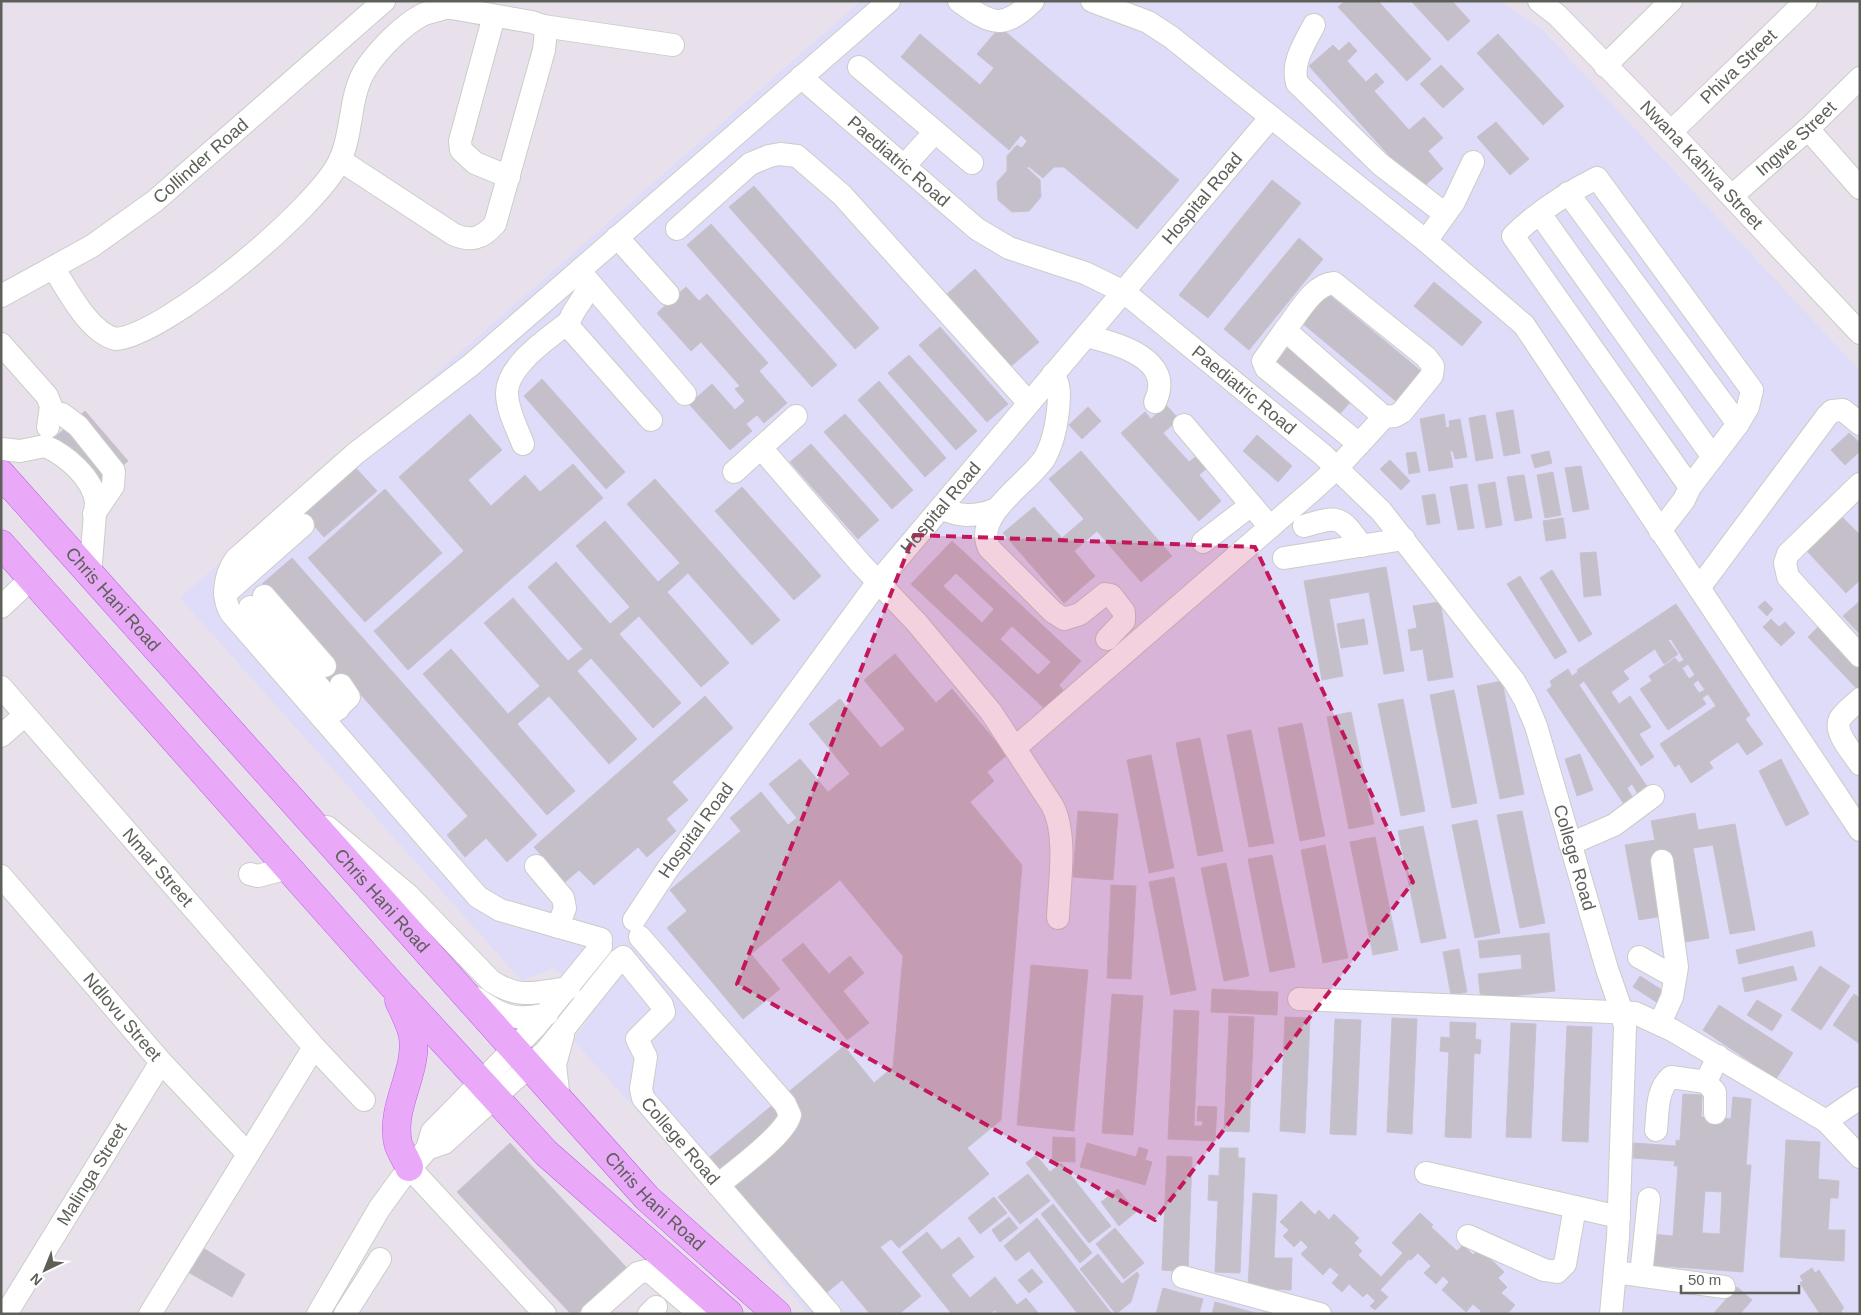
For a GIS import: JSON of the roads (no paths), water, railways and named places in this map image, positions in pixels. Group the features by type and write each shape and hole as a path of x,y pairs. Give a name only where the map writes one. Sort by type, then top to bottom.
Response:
{"main road":[{"name":"Chris Hani Road","path":"1,474 647,1198 777,1314"},
{"name":"Chris Hani Road","path":"1,544 19,571 546,1154 729,1314"},
{"path":"392,985 413,1038 412,1057 398,1114 398,1145 418,1158"}],"street":[{"name":"Collinder Road","path":"1,296 54,269 121,226 155,201 384,1"},
{"path":"621,958 607,957 601,943 558,927 500,910 478,897 331,715 231,613 225,594 227,578 236,559 356,453 584,276 617,237 889,1"},
{"path":"959,1 975,12 994,21 1005,21 1017,16 1033,1"},
{"name":"Nwana Kahiva Street","path":"1539,1 1561,8 1605,66 1671,132 1860,333"},
{"path":"1605,66 1671,1"},
{"path":"1091,2 1148,22 1163,32 1426,241 1524,325 1860,830"},
{"name":"Phiva Street","path":"1671,132 1801,3"},
{"path":"54,269 80,310 100,331 113,338 120,339 151,327 245,262 301,210 334,171 340,160 359,80 368,66 398,34 423,15 456,4 494,16 532,22 543,26 673,45"},
{"path":"494,16 460,141 461,150 475,163 509,177"},
{"path":"1314,25 1296,63 1294,74 1297,83 1380,164 1445,214"},
{"path":"340,160 452,234 465,239 485,234 495,224 509,177 544,50 547,36 543,26"},
{"path":"859,67 972,163"},
{"name":"Paediatric Road","path":"801,77 991,240 1024,254 1085,272 1124,292 1337,468"},
{"name":"Ingwe Street","path":"1732,196 1808,129 1860,78"},
{"name":"Hospital Road","path":"522,1058 546,1051 621,958 667,870 878,582 1271,117"},
{"path":"1808,129 1860,188"},
{"path":"904,166 935,132"},
{"path":"677,229 750,164 769,156 789,154 797,156 842,195 1029,403"},
{"path":"1426,241 1454,202 1473,162"},
{"path":"1660,531 1684,500 1690,486 1738,424 1748,407 1752,390 1597,178 1568,193 1514,236 1690,486"},
{"path":"1382,206 1403,182"},
{"path":"1568,193 1738,424"},
{"path":"1540,214 1714,457"},
{"path":"617,237 668,294"},
{"path":"523,444 508,403 507,390 524,358 569,322 585,298 584,276"},
{"path":"584,276 684,394"},
{"path":"1015,748 1337,468 1384,417 1395,416 1402,412 1432,375 1433,366 1426,357 1334,283 1325,283 1317,290 1265,355 1263,361 1266,368 1359,444"},
{"path":"569,322 569,327 578,340 651,420"},
{"path":"1285,330 1384,417"},
{"path":"1086,336 1115,343 1144,359 1156,372 1160,381 1161,391 1155,402"},
{"path":"1,344 48,396 51,406 45,446"},
{"path":"1054,374 1058,381 1059,394 1056,426 1049,450 1025,481 994,510 985,534 989,548 1053,612 1064,619 1072,618 1105,594 1111,595 1124,612 1124,621 1107,639"},
{"path":"1699,588 1827,416 1834,410 1843,410 1860,424"},
{"path":"50,414 62,414 78,426 114,470 112,486 94,514"},
{"path":"734,472 796,416"},
{"path":"1184,425 1270,527"},
{"path":"1,449 20,451 45,446 61,454 90,483 95,491 90,575"},
{"path":"761,448 878,582 917,623 986,705 1057,814 1060,839 1058,918"},
{"name":"College Road","path":"1337,468 1366,495 1404,539 1475,630 1525,700 1536,726 1607,969 1622,1012 1625,1036 1619,1217 1611,1314"},
{"path":"1860,484 1788,554 1785,563 1788,576 1860,656"},
{"path":"1203,542 1251,505"},
{"path":"941,508 968,516 980,515 994,510"},
{"path":"1304,526 1330,518 1340,520 1349,528 1362,546"},
{"path":"225,594 303,525"},
{"path":"1284,558 1404,539"},
{"path":"3,603 19,571"},
{"path":"325,666 257,602 331,715"},
{"path":"331,715 349,697 341,684"},
{"name":"Nmar Street","path":"1,687 314,1047 364,1100"},
{"path":"1860,699 1841,717 1838,723 1840,733 1860,764"},
{"path":"1,736 25,715"},
{"path":"286,793 396,883 491,981 505,990 519,994 569,988"},
{"path":"1570,844 1614,825 1653,796"},
{"path":"1660,1023 1672,997 1677,966 1662,861"},
{"path":"536,866 563,898 565,908 558,927"},
{"path":"250,874 258,876 288,868"},
{"name":"Ndlovu Street","path":"1,876 161,1062 248,1154"},
{"path":"318,1314 379,1209 418,1158 444,1144 488,1090 522,1058 546,1014 569,988 618,922 626,919 637,928 785,1104 790,1115 788,1123 770,1141 718,1185"},
{"path":"1639,957 1675,977"},
{"name":"College Road","path":"621,958 662,1005 664,1012 637,1039 646,1057 642,1095 830,1314"},
{"path":"455,983 502,1014 524,1019 546,1014"},
{"path":"1299,1000 1635,1013 1660,1023 1826,1121 1860,1156"},
{"path":"559,1100 554,1065 568,1022"},
{"path":"150,1314 314,1047"},
{"path":"1706,1082 1718,1056"},
{"name":"Malinga Street","path":"6,1314 161,1062"},
{"path":"1656,1130 1660,1091 1671,1077 1706,1082 1715,1092 1715,1113"},
{"path":"1826,1121 1860,1098"},
{"path":"418,1158 545,1314"},
{"path":"1426,1173 1619,1217"},
{"path":"1641,1275 1649,1199"},
{"path":"1468,1236 1544,1270 1557,1272 1565,1264 1575,1207"},
{"path":"345,1314 380,1259"},
{"path":"592,1314 638,1273 646,1271 653,1274 700,1314"},
{"path":"1615,1272 1724,1287"},
{"path":"1183,1277 1320,1314"}]}
